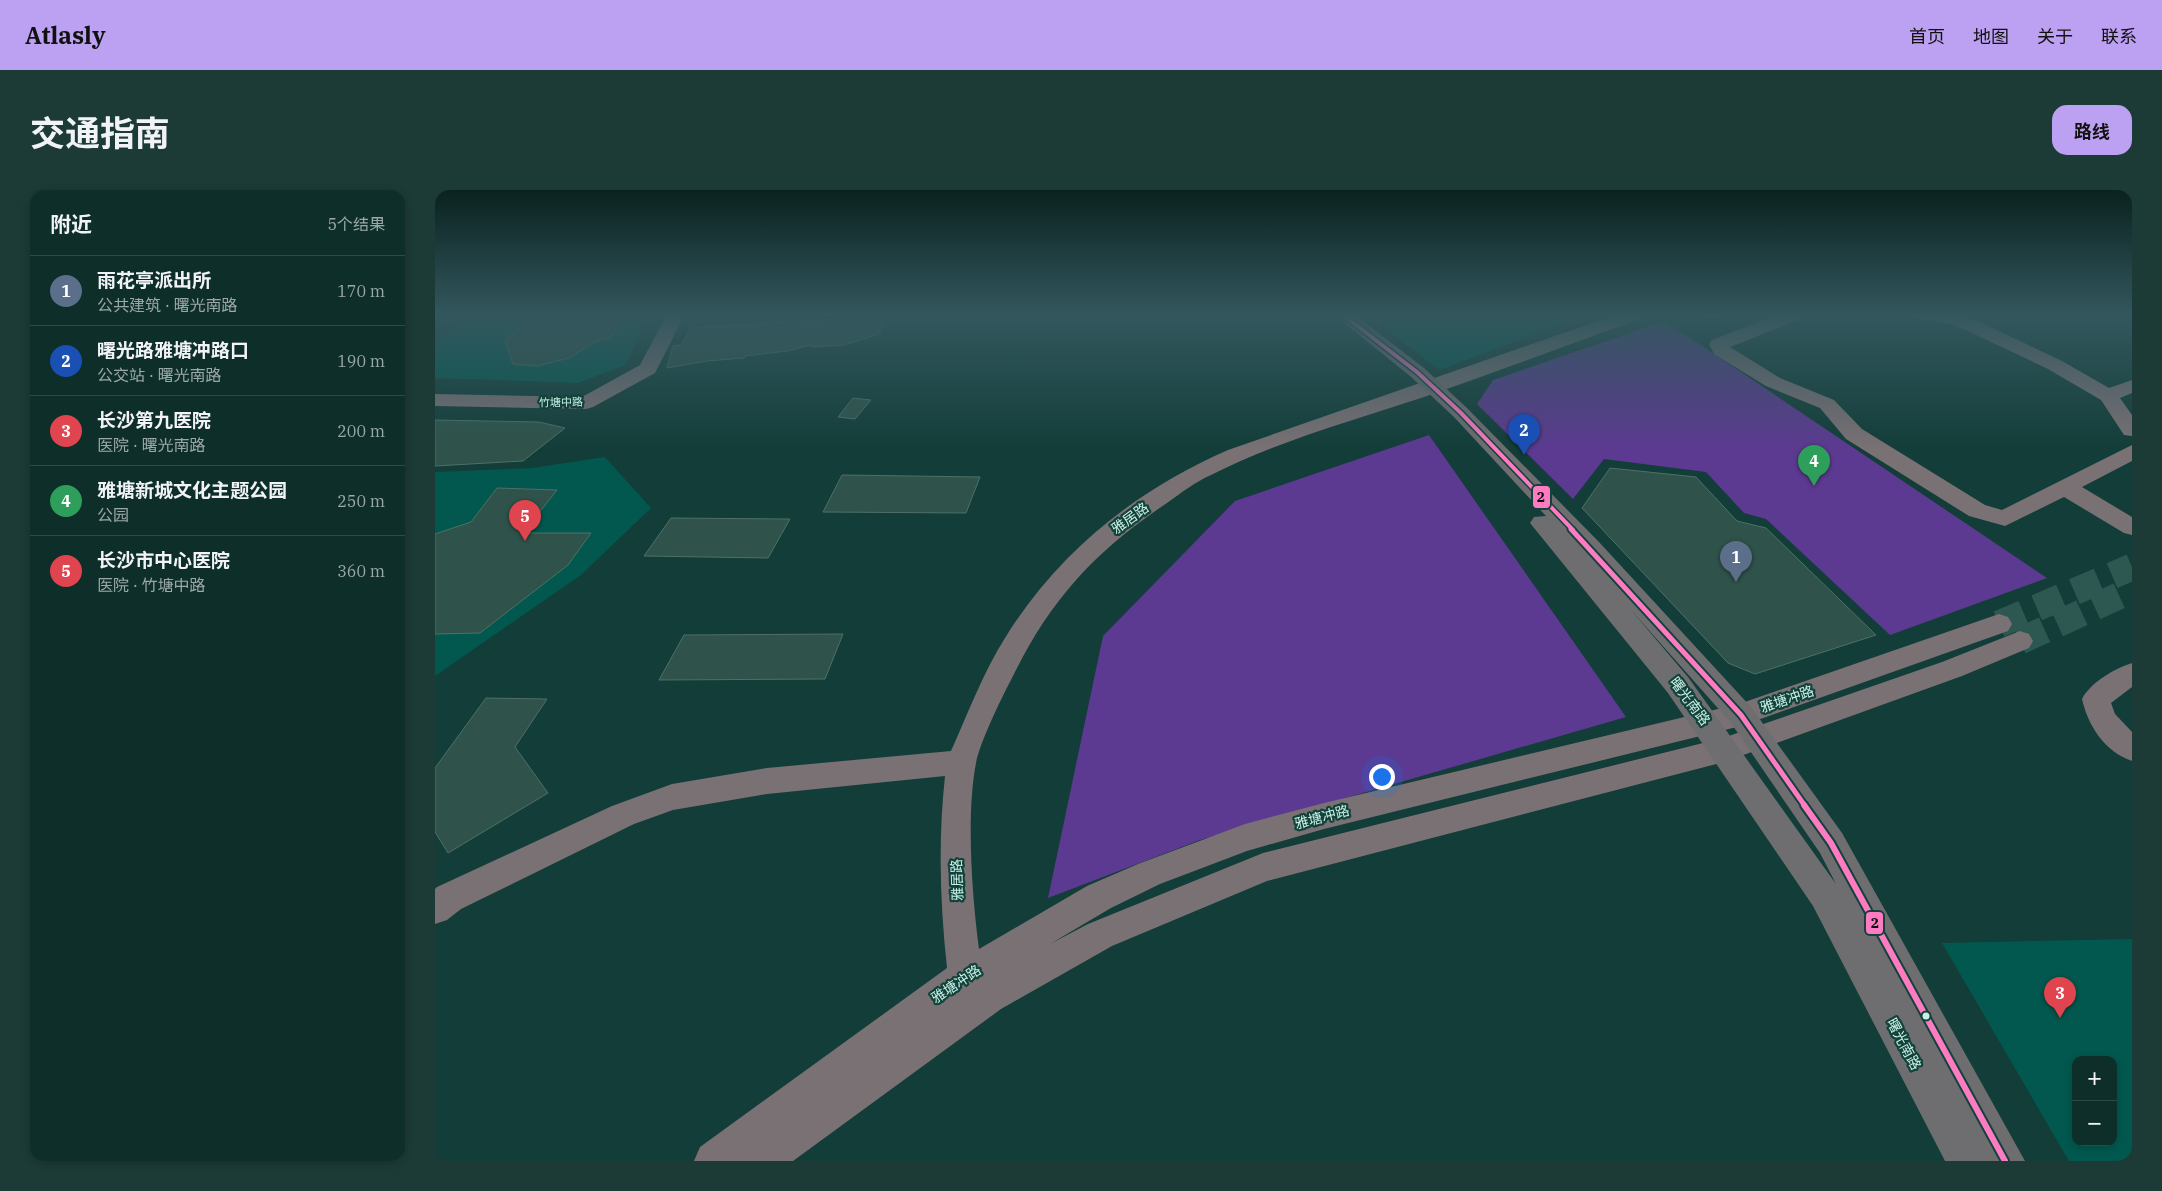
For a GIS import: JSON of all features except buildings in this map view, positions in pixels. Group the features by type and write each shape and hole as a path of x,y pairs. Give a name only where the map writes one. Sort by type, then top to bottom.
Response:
{"main road":[{"name":"曙光南路","path":"1386,359 1428,389"},
{"name":"曙光南路","path":"1394,359 1428,389 1591,548 1733,732 1831,843 2005,1161"},
{"name":"曙光南路","path":"1733,732 1825,895 1966,1161"}],"street":[{"name":"竹塘中路","path":"435,400 586,403 648,369 653,359"},
{"name":"雅居路","path":"977,986 959,927 956,817 961,762 990,693 1015,644 1048,596 1082,556 1126,519 1200,471 1279,438 1428,389 1510,359"},
{"path":"1736,359 1773,382 1827,404 1854,434 1977,511 2005,518 2066,488 2132,452"},
{"path":"2044,359 2108,396 2132,430"},
{"path":"2108,396 2132,386"},
{"path":"2066,488 2132,526"},
{"name":"雅塘冲路","path":"714,1161 977,986 1263,867 1733,732 2009,632"},
{"path":"2132,674 2119,681 2096,699 2099,716 2106,726 2132,749"},
{"path":"435,909 449,898 551,848 623,815 672,797 767,781 961,762"},
{"name":"雅塘冲路","path":"760,1161 977,986"}],"shaded area":[{"path":"435,359 628,359 625,365 578,383 435,378"},
{"path":"1426,359 1468,359 1440,370"},
{"path":"1553,359 1722,359 2047,578 1890,635 1766,519 1744,513 1706,472 1604,459 1573,499 1477,404 1493,380"},
{"path":"1429,435 1626,717 1200,840 1048,898 1103,636 1235,501"},
{"path":"605,457 651,508 581,575 435,676 435,472 532,468"},
{"path":"2132,939 2132,1161 2069,1161 1942,943"}],"tunnel":[{"path":"1999,624 2132,567"},
{"path":"2020,641 2132,590"}],"transit line":[{"name":"2","path":"1401,359 1461,413 1590,548 1741,715 1831,843 2005,1161"}],"place":[{"name":"曙光路雅塘冲路口","path":"1524,455"},
{"name":"雅塘新城文化主题公园","path":"1814,486"},
{"name":"长沙市中心医院","path":"525,541"},
{"name":"雨花亭派出所","path":"1736,582"},
{"name":"长沙第九医院","path":"2060,1018"}]}
